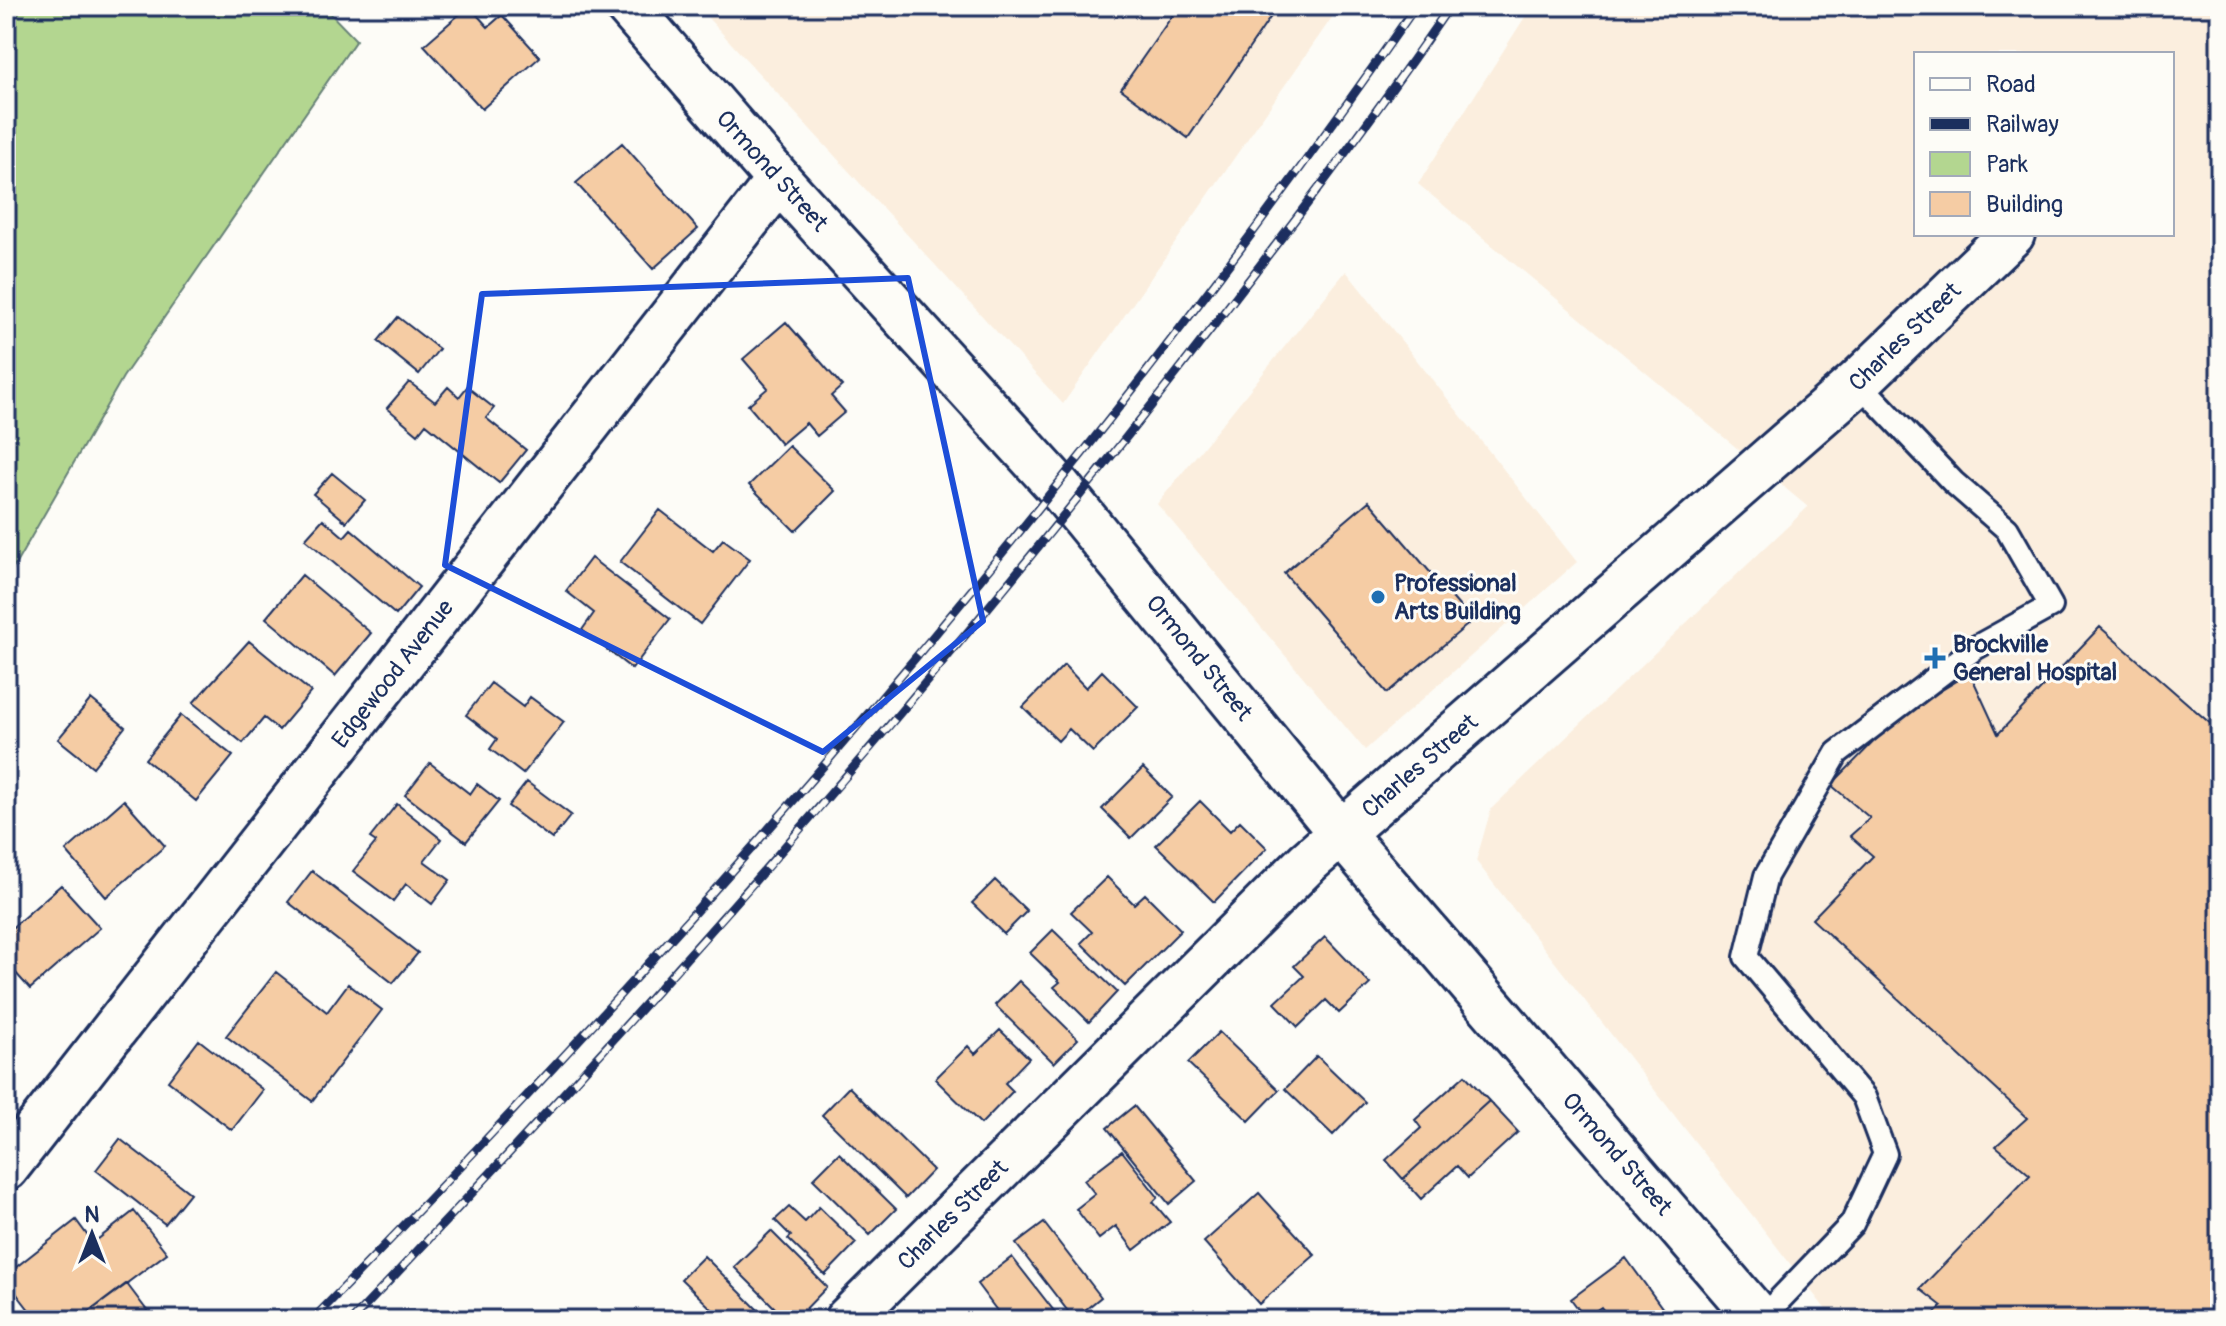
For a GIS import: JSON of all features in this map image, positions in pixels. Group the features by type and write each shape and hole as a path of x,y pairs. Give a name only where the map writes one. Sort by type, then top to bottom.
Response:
{"street":[{"name":"Ormond Street","path":"628,6 779,180 1056,484 1342,834 1760,1320"},
{"name":"Edgewood Avenue","path":"6,1168 779,180"},
{"name":"Charles Street","path":"847,1320 1290,880 1858,382 2010,236"}],"lane":[{"path":"1760,1320 1852,1224 1885,1154 1864,1097 1746,957 1766,876 1837,753 1975,648 2051,606 2007,529 1953,482 1858,382"}],"highlighted area":[{"path":"908,278 983,621 823,752 445,565 482,294"}],"shaded area":[{"path":"697,6 1340,6 1063,404"},
{"name":"Brockville General Hospital","path":"1532,6 2220,6 2220,1320 1834,1320 1476,861 1491,809 1808,507 1418,184"},
{"path":"1346,271 1577,562 1365,750 1157,504"}],"green space":[{"path":"6,6 323,6 356,40 123,377 6,581"}],"building":[{"path":"469,6 488,27 502,15 540,57 482,109 424,45"},
{"path":"1179,6 1278,6 1188,138 1121,89"},
{"path":"622,143 698,229 653,269 576,183"},
{"path":"398,317 439,349 419,374 378,341"},
{"path":"786,322 842,386 831,396 845,412 817,436 806,423 781,444 748,405 768,388 743,359"},
{"path":"409,382 435,402 448,387 459,397 467,387 494,408 486,418 526,450 499,483 426,424 418,434 387,408"},
{"path":"789,446 835,491 795,531 749,485"},
{"path":"332,473 365,500 346,522 313,494"},
{"name":"Professional Arts Building","path":"1369,501 1472,621 1387,693 1284,573"},
{"path":"660,510 713,551 723,539 750,559 700,624 620,562"},
{"path":"323,519 344,537 351,529 419,587 396,615 305,539"},
{"path":"591,558 670,619 632,669 582,630 594,613 566,591"},
{"path":"302,575 371,633 335,676 266,618"},
{"path":"2100,627 2220,732 2220,1320 1928,1320 1942,1306 1920,1289 2030,1175 1996,1146 2027,1118 1812,919 1873,856 1850,836 1870,818 1831,785 1899,716 1970,673 1998,734"},
{"path":"249,641 311,692 279,730 264,718 243,743 193,703"},
{"path":"1064,665 1086,688 1102,671 1138,707 1093,752 1069,729 1058,741 1023,707"},
{"path":"491,683 523,707 530,697 564,722 523,774 490,749 497,739 466,715"},
{"path":"91,699 125,727 93,767 58,739"},
{"path":"181,715 233,756 196,801 145,759"},
{"path":"430,763 470,794 477,784 499,801 466,842 405,795"},
{"path":"1143,768 1172,797 1131,838 1102,809"},
{"path":"527,782 571,815 552,839 508,806"},
{"path":"124,800 165,846 106,897 66,851"},
{"path":"1200,801 1230,831 1240,821 1267,848 1214,902 1156,845"},
{"path":"397,804 441,839 424,861 450,880 432,904 406,884 393,901 353,871 376,842 370,838"},
{"path":"312,871 418,953 393,983 288,902"},
{"path":"1107,877 1134,904 1145,894 1181,930 1125,986 1081,943 1092,932 1071,912"},
{"path":"995,880 1027,911 1004,934 972,903"},
{"path":"61,885 100,928 30,989 6,962 6,933"},
{"path":"1053,930 1117,992 1089,1022 1054,987 1060,982 1030,953"},
{"path":"1325,937 1370,984 1339,1013 1326,1000 1298,1027 1275,1003 1304,976 1294,966"},
{"path":"276,972 327,1012 348,984 382,1010 312,1101 226,1036"},
{"path":"1019,981 1078,1039 1054,1063 995,1005"},
{"path":"1000,1030 1029,1058 1005,1083 1013,1091 981,1124 935,1079 968,1046 975,1054"},
{"path":"1219,1032 1279,1090 1249,1121 1188,1063"},
{"path":"199,1040 263,1090 232,1130 168,1081"},
{"path":"1317,1056 1365,1102 1333,1135 1285,1089"},
{"path":"1465,1075 1489,1101 1403,1179 1386,1160 1421,1128 1415,1120"},
{"path":"849,1087 933,1170 906,1198 822,1115"},
{"path":"1489,1101 1518,1132 1468,1178 1457,1166 1421,1199 1403,1179"},
{"path":"1134,1106 1196,1181 1169,1204 1107,1128"},
{"path":"120,1139 190,1193 165,1224 96,1170"},
{"path":"1122,1151 1158,1197 1153,1202 1170,1222 1134,1250 1116,1226 1099,1239 1076,1209 1095,1194 1084,1180"},
{"path":"839,1153 896,1209 870,1235 813,1179"},
{"path":"1259,1193 1315,1255 1259,1304 1204,1242"},
{"path":"789,1207 805,1222 819,1207 856,1243 825,1275 788,1239 791,1236 775,1220"},
{"path":"134,1211 167,1253 78,1320 37,1320 6,1280 6,1275 76,1220 93,1243"},
{"path":"1044,1223 1101,1297 1074,1319 1016,1244"},
{"path":"771,1231 827,1287 795,1320 787,1320 734,1267"},
{"path":"704,1256 758,1310 748,1320 723,1320 681,1279"},
{"path":"1012,1257 1061,1320 1004,1320 977,1284"},
{"path":"1626,1258 1671,1320 1611,1320 1601,1307 1585,1318 1571,1299"},
{"path":"127,1284 154,1320 78,1320"}],"railway":[{"path":"312,1320 607,1009 751,849 891,686 1029,520 1162,352 1416,6"},
{"path":"352,1320 675,971 985,612 1251,277 1353,143 1450,6"}],"place":[{"name":"Professional Arts Building","path":"1378,597"},
{"name":"Brockville General Hospital","path":"1935,658"}]}
